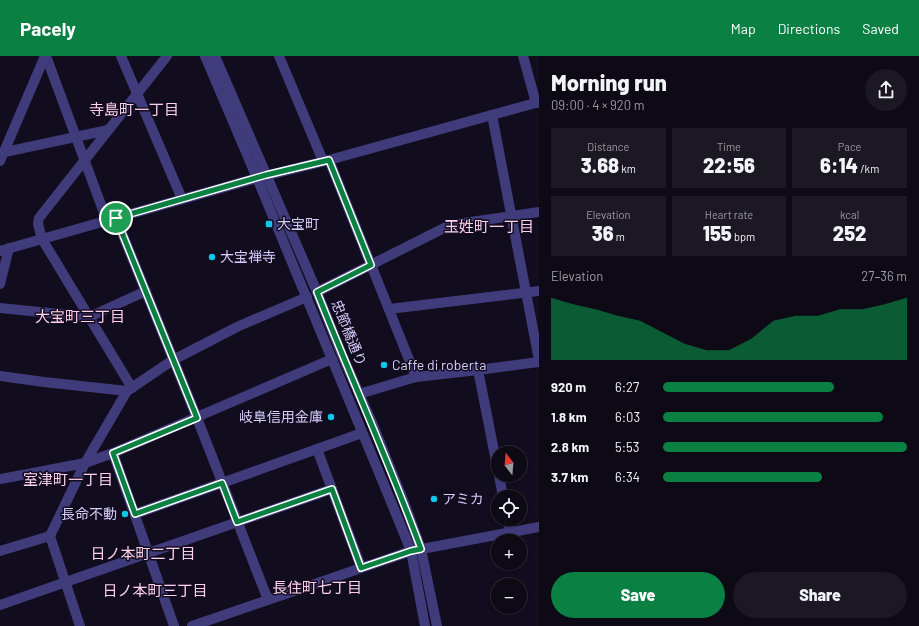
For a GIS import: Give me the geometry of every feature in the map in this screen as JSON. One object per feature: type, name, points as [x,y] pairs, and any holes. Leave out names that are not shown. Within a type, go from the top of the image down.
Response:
[{"type":"street","points":[[45,56],[85,159],[146,291],[268,600]]},
{"type":"street","points":[[1,155],[45,56]]},
{"type":"street","points":[[121,56],[182,199]]},
{"type":"street","points":[[130,390],[89,317],[42,239],[38,224],[39,218],[167,56]]},
{"type":"street","name":"忠節橋通り","points":[[205,56],[317,292],[342,355],[360,394],[405,505],[421,549],[437,626]]},
{"type":"street","name":"忠節橋通り","points":[[215,56],[262,177],[306,297],[411,551],[425,626]]},
{"type":"street","points":[[279,56],[371,265],[416,377]]},
{"type":"street","points":[[0,284],[4,250],[182,199],[537,102],[523,56]]},
{"type":"street","points":[[360,394],[416,377],[539,361],[492,114]]},
{"type":"street","points":[[1,155],[108,130]]},
{"type":"street","points":[[317,292],[450,225],[539,212]]},
{"type":"street","points":[[0,308],[89,317],[146,291]]},
{"type":"street","points":[[389,310],[539,291]]},
{"type":"street","points":[[80,626],[50,536],[85,463],[130,390],[173,360],[239,326],[306,297]]},
{"type":"street","points":[[0,479],[85,463],[113,453],[332,359]]},
{"type":"street","points":[[478,370],[493,446]]},
{"type":"street","points":[[0,376],[44,382],[130,390]]},
{"type":"street","points":[[135,514],[362,433]]},
{"type":"street","points":[[317,449],[361,568]]},
{"type":"street","points":[[113,453],[174,626]]},
{"type":"street","points":[[0,605],[332,489]]},
{"type":"street","points":[[509,526],[510,532]]},
{"type":"street","points":[[194,626],[411,551],[539,527]]},
{"type":"street","points":[[0,551],[50,536]]},
{"type":"place","name":"大宝町","points":[[269,224]]},
{"type":"place","name":"大宝禅寺","points":[[212,257]]},
{"type":"place","name":"Caffe di roberta","points":[[384,365]]},
{"type":"place","name":"岐阜信用金庫","points":[[331,417]]},
{"type":"place","name":"アミカ","points":[[434,499]]},
{"type":"place","name":"長命不動","points":[[125,514]]},
{"type":"district","name":"寺島町一丁目","points":[[134,110]]},
{"type":"district","name":"玉姓町一丁目","points":[[489,227]]},
{"type":"district","name":"大宝町三丁目","points":[[80,317]]},
{"type":"district","name":"室津町一丁目","points":[[68,480]]},
{"type":"district","name":"日ノ本町二丁目","points":[[143,554]]},
{"type":"district","name":"長住町七丁目","points":[[317,588]]},
{"type":"district","name":"日ノ本町三丁目","points":[[155,591]]},
{"type":"route","points":[[329,160],[371,265],[317,292],[405,505],[421,549],[361,568],[332,489],[237,522],[222,483],[135,514],[113,453],[197,418],[116,218],[266,175],[329,160]]}]
